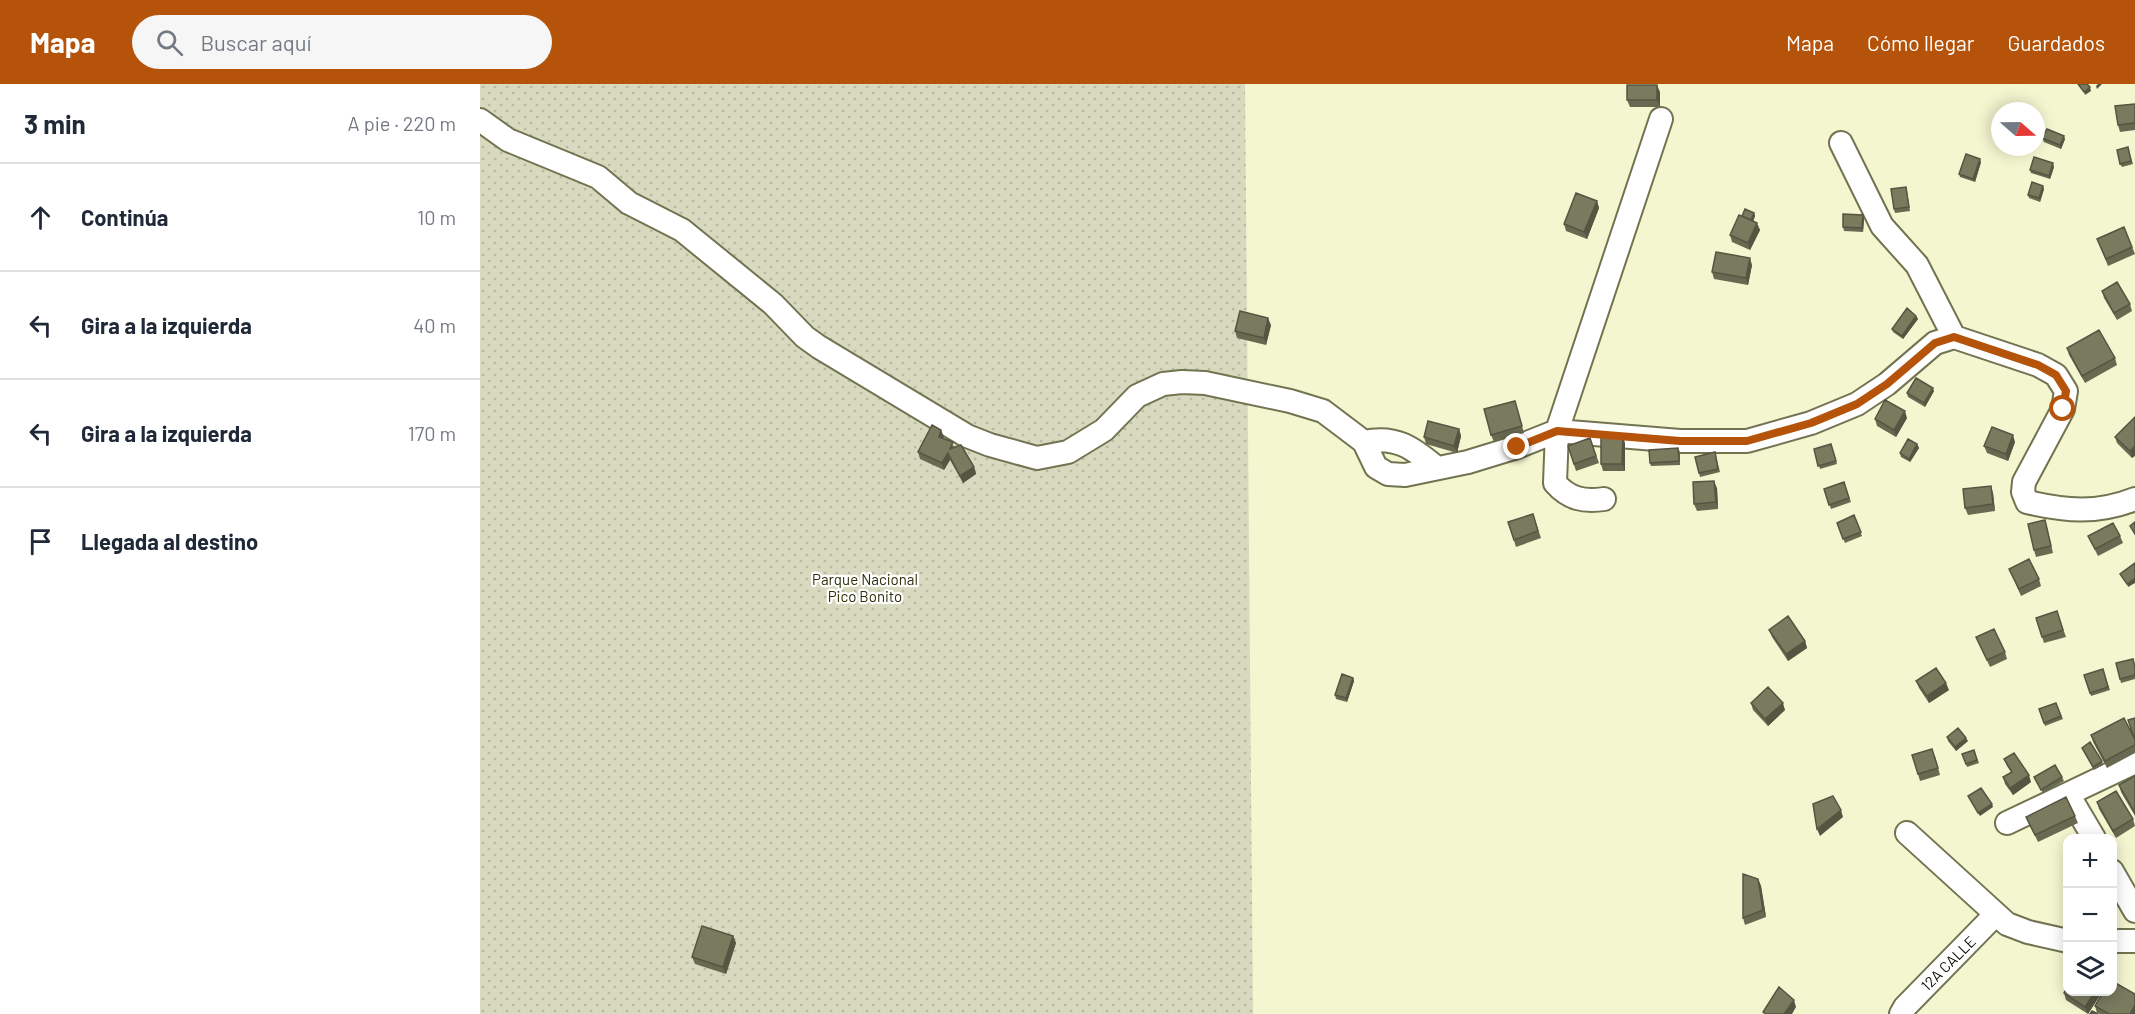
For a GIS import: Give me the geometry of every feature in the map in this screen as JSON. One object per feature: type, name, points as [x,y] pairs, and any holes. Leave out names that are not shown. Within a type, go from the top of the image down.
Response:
[{"type":"street","points":[[1604,499],[1587,501],[1563,492],[1555,483],[1557,431],[1661,118]]},
{"type":"street","points":[[480,120],[508,140],[598,177],[629,203],[682,230],[773,304],[819,347],[967,436],[1037,458],[1068,452],[1104,430],[1137,396],[1163,384],[1182,382],[1205,383],[1290,401],[1323,411],[1364,442],[1376,467],[1388,474],[1405,474],[1468,462],[1517,447],[1557,431],[1680,441],[1747,441],[1811,423],[1857,404],[1887,384],[1935,343],[1954,337],[2038,365],[2056,375],[2066,391],[2063,409],[2024,482],[2023,492],[2027,502],[2050,508],[2089,511],[2118,506],[2135,499]]},
{"type":"street","points":[[1841,143],[1882,226],[1917,266],[1954,337]]},
{"type":"street","points":[[1364,442],[1381,438],[1401,443],[1421,454],[1437,468]]},
{"type":"street","points":[[2007,823],[2135,762]]},
{"type":"street","points":[[2068,794],[2092,834]]},
{"type":"street","points":[[1907,833],[2007,924],[2028,932],[2063,940]]},
{"type":"street","points":[[2117,880],[2135,911]]},
{"type":"street","name":"12A CALLE","points":[[1901,1014],[1905,1007],[1996,914]]},
{"type":"street","points":[[2117,941],[2135,941]]},
{"type":"green space","name":"Parque Nacional Pico Bonito","points":[[480,84],[1245,84],[1253,1014],[480,1014]]},
{"type":"building","points":[[2078,84],[2087,84],[2090,87],[2084,92]]},
{"type":"building","points":[[1627,85],[1657,85],[1657,100],[1627,100]]},
{"type":"building","points":[[2135,104],[2135,123],[2118,125],[2115,106]]},
{"type":"building","points":[[2047,129],[2064,136],[2060,145],[2045,139]]},
{"type":"building","points":[[2128,147],[2131,161],[2120,164],[2117,150]]},
{"type":"building","points":[[1966,154],[1980,159],[1973,179],[1959,174]]},
{"type":"building","points":[[2034,157],[2053,163],[2049,176],[2030,170]]},
{"type":"building","points":[[2032,182],[2043,186],[2039,198],[2028,195]]},
{"type":"building","points":[[1906,187],[1909,207],[1894,209],[1891,189]]},
{"type":"building","points":[[1576,193],[1597,201],[1584,232],[1564,224]]},
{"type":"building","points":[[1745,209],[1754,213],[1751,220],[1742,216]]},
{"type":"building","points":[[1843,214],[1863,215],[1862,228],[1843,227]]},
{"type":"building","points":[[1739,215],[1757,223],[1748,243],[1730,235]]},
{"type":"building","points":[[2124,227],[2132,247],[2106,259],[2097,239]]},
{"type":"building","points":[[1716,252],[1750,258],[1746,278],[1712,272]]},
{"type":"building","points":[[2117,282],[2130,304],[2114,313],[2102,291]]},
{"type":"building","points":[[1907,308],[1916,316],[1902,336],[1892,329]]},
{"type":"building","points":[[1240,311],[1268,318],[1264,338],[1235,331]]},
{"type":"building","points":[[2099,330],[2115,358],[2082,376],[2067,348]]},
{"type":"building","points":[[1916,378],[1933,388],[1924,403],[1907,393]]},
{"type":"building","points":[[1885,400],[1905,411],[1894,430],[1875,419]]},
{"type":"building","points":[[1515,401],[1522,426],[1491,435],[1484,409]]},
{"type":"building","points":[[2135,417],[2135,446],[2130,451],[2115,437]]},
{"type":"building","points":[[1428,421],[1459,429],[1454,446],[1424,437]]},
{"type":"building","points":[[932,425],[941,430],[939,437],[953,442],[950,449],[961,445],[974,467],[960,476],[948,453],[942,463],[918,452]]},
{"type":"building","points":[[1992,427],[2013,435],[2006,454],[1984,446]]},
{"type":"building","points":[[1601,436],[1623,436],[1622,464],[1601,464]]},
{"type":"building","points":[[1590,438],[1596,456],[1574,464],[1568,446]]},
{"type":"building","points":[[1908,439],[1917,444],[1909,459],[1900,453]]},
{"type":"building","points":[[1831,444],[1836,461],[1818,466],[1814,449]]},
{"type":"building","points":[[1678,448],[1679,461],[1650,463],[1649,450]]},
{"type":"building","points":[[1715,452],[1718,469],[1699,473],[1695,457]]},
{"type":"building","points":[[1714,481],[1716,502],[1694,504],[1693,482]]},
{"type":"building","points":[[1844,482],[1849,498],[1829,505],[1824,489]]},
{"type":"building","points":[[1991,486],[1993,504],[1965,508],[1963,489]]},
{"type":"building","points":[[1533,514],[1538,531],[1514,540],[1508,522]]},
{"type":"building","points":[[1854,515],[1861,532],[1843,539],[1837,523]]},
{"type":"building","points":[[2045,520],[2051,546],[2034,550],[2028,524]]},
{"type":"building","points":[[2135,522],[2135,534],[2130,526]]},
{"type":"building","points":[[2113,523],[2120,536],[2095,549],[2088,536]]},
{"type":"building","points":[[2029,559],[2039,579],[2019,589],[2009,569]]},
{"type":"building","points":[[2135,563],[2135,578],[2127,584],[2120,574]]},
{"type":"building","points":[[2057,611],[2063,630],[2042,637],[2036,618]]},
{"type":"building","points":[[1788,616],[1805,641],[1786,654],[1769,630]]},
{"type":"building","points":[[1994,629],[2005,652],[1987,660],[1976,637]]},
{"type":"building","points":[[2133,659],[2135,675],[2120,679],[2116,663]]},
{"type":"building","points":[[1936,668],[1946,683],[1927,696],[1916,681]]},
{"type":"building","points":[[2103,669],[2108,687],[2090,693],[2084,675]]},
{"type":"building","points":[[1342,674],[1353,678],[1346,698],[1335,695]]},
{"type":"building","points":[[1768,687],[1783,703],[1765,719],[1751,703]]},
{"type":"building","points":[[2056,703],[2061,716],[2044,723],[2039,709]]},
{"type":"building","points":[[2124,718],[2135,740],[2135,745],[2105,761],[2091,735]]},
{"type":"building","points":[[2135,718],[2135,740],[2128,720]]},
{"type":"building","points":[[1958,728],[1966,738],[1955,747],[1947,737]]},
{"type":"building","points":[[2090,742],[2102,761],[2093,767],[2082,748]]},
{"type":"building","points":[[1932,749],[1938,768],[1918,774],[1912,755]]},
{"type":"building","points":[[1974,750],[1977,760],[1966,764],[1962,754]]},
{"type":"building","points":[[2014,753],[2029,775],[2010,788],[2003,777],[2012,772],[2004,759]]},
{"type":"building","points":[[2055,765],[2062,777],[2041,790],[2034,777]]},
{"type":"building","points":[[2135,776],[2135,813],[2119,785]]},
{"type":"building","points":[[1981,788],[1992,804],[1978,813],[1968,796]]},
{"type":"building","points":[[2116,791],[2133,819],[2113,831],[2097,802]]},
{"type":"building","points":[[1833,796],[1841,810],[1817,829],[1813,804]]},
{"type":"building","points":[[2066,797],[2075,816],[2035,835],[2026,817]]},
{"type":"building","points":[[1743,874],[1758,879],[1763,910],[1743,918]]},
{"type":"building","points":[[702,926],[733,936],[723,967],[692,957]]},
{"type":"building","points":[[2117,984],[2135,994],[2135,1005],[2130,1014],[2109,1014],[2095,1006],[2101,996],[2117,996]]},
{"type":"building","points":[[1779,987],[1794,1000],[1784,1014],[1766,1014],[1763,1012]]},
{"type":"building","points":[[2068,996],[2092,996],[2085,1007]]},
{"type":"route","points":[[1517,447],[1557,431],[1680,441],[1747,441],[1811,423],[1857,404],[1887,384],[1935,343],[1954,337],[2038,365],[2056,375],[2066,391],[2063,409]]}]
